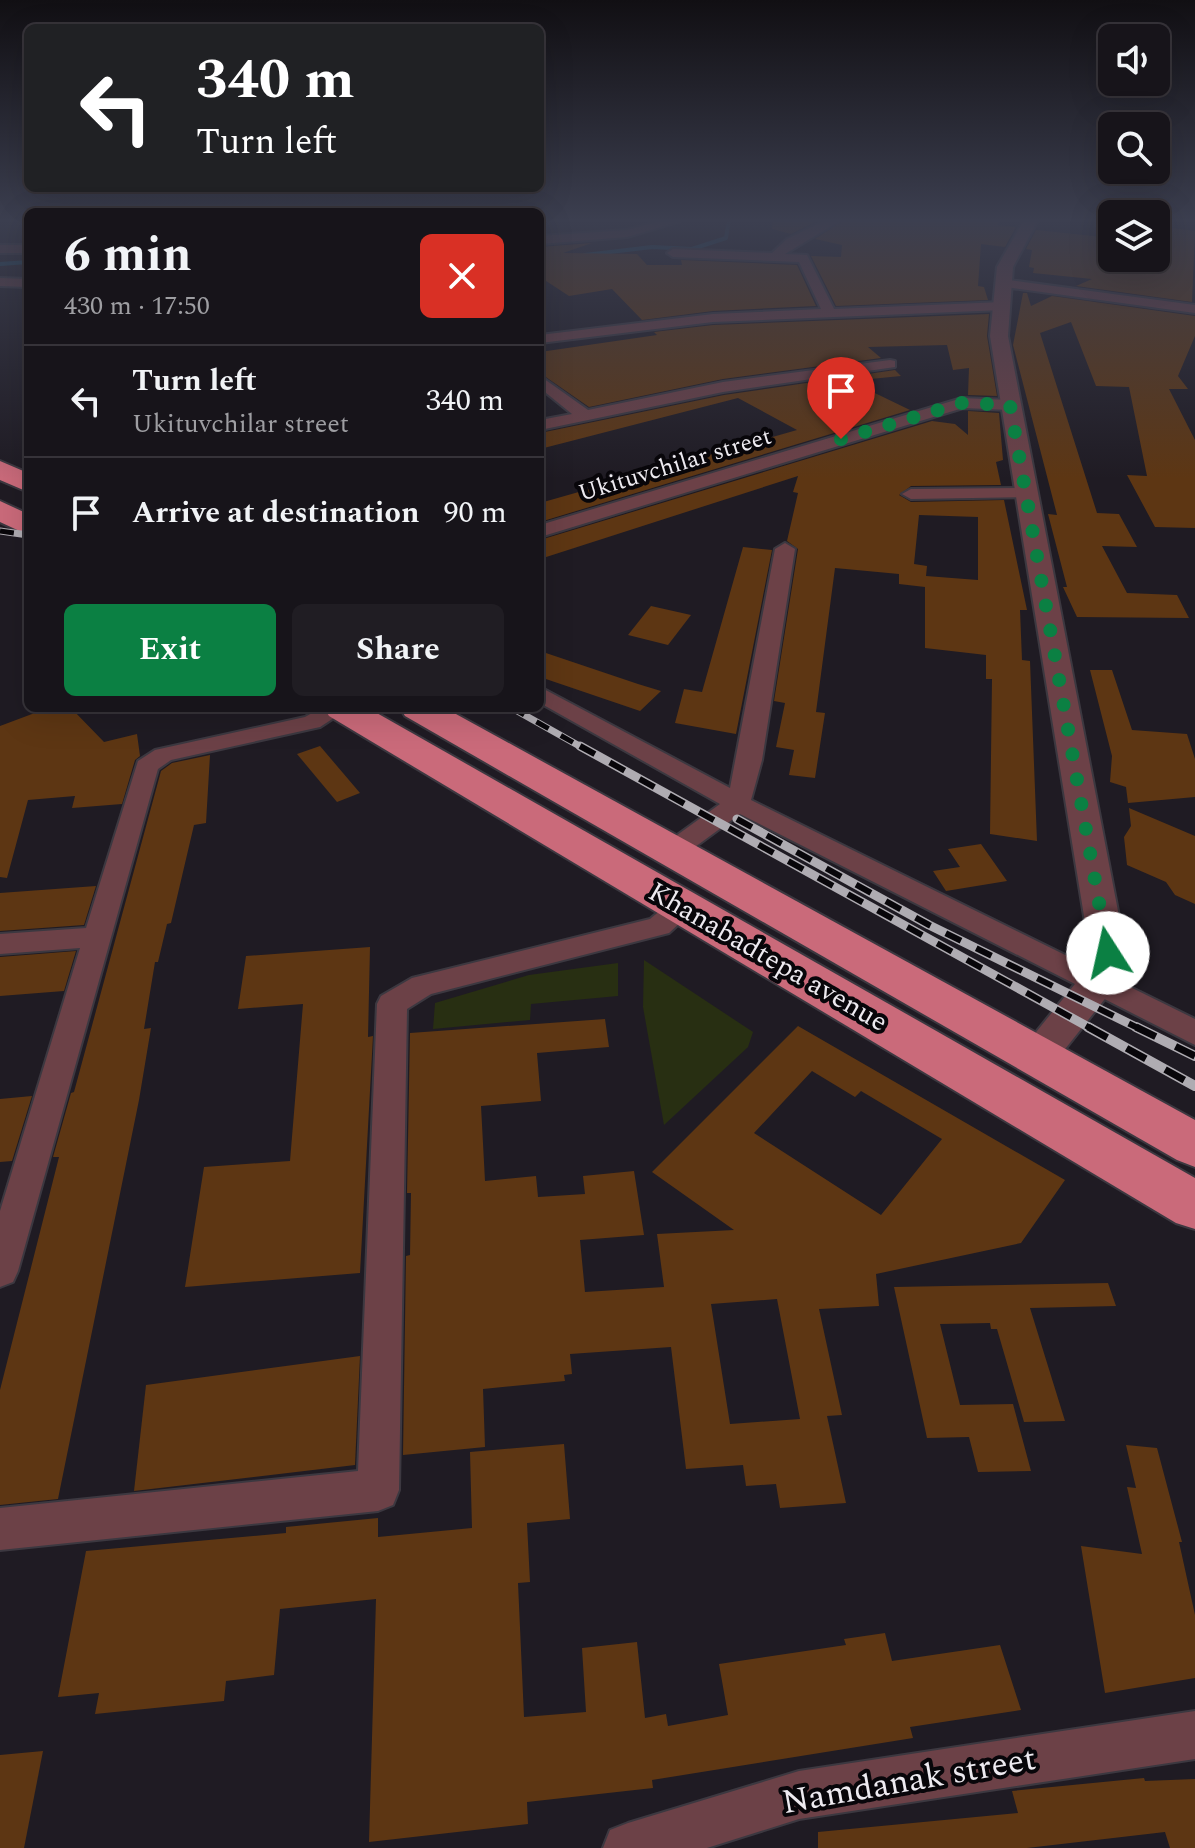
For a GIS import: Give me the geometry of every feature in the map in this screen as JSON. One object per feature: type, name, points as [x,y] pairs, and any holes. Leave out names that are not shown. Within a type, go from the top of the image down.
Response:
[{"type":"highway","points":[[0,469],[24,482]]},
{"type":"highway","points":[[0,510],[24,524]]},
{"type":"highway","name":"Khanabadtepa avenue","points":[[347,712],[1195,1206]]},
{"type":"highway","name":"Khanabadtepa avenue","points":[[425,712],[1195,1145]]},
{"type":"street","points":[[826,306],[829,312]]},
{"type":"street","points":[[544,338],[668,322],[885,306]]},
{"type":"street","points":[[1002,306],[999,336],[1010,405],[1108,953],[1095,985],[1036,1057]]},
{"type":"street","points":[[1160,306],[1195,309]]},
{"type":"street","points":[[544,424],[723,387],[890,364]]},
{"type":"street","points":[[544,384],[584,415]]},
{"type":"street","name":"Ukituvchilar street","points":[[544,530],[962,403],[1010,405]]},
{"type":"street","points":[[911,494],[1025,493]]},
{"type":"street","points":[[671,852],[738,803],[750,760],[785,549]]},
{"type":"street","points":[[544,696],[738,803],[1195,1033]]},
{"type":"street","points":[[0,1271],[13,1185],[97,937],[147,766],[163,755],[312,722],[332,712]]},
{"type":"street","points":[[0,1529],[378,1490],[392,1004],[422,986],[659,926],[683,907]]},
{"type":"street","points":[[0,944],[97,937]]},
{"type":"street","name":"Namdanak street","points":[[628,1848],[799,1795],[1195,1735]]},
{"type":"green space","points":[[644,960],[753,1032],[748,1047],[664,1125],[643,1007]]},
{"type":"green space","points":[[618,963],[618,996],[531,1004],[530,1020],[433,1029],[435,1003],[529,975]]},
{"type":"building","points":[[629,306],[811,306],[713,311],[642,320]]},
{"type":"building","points":[[1020,306],[1125,306],[1195,316],[1195,336],[1178,376],[1188,389],[1169,389],[1195,440],[1195,528],[1155,527],[1127,475],[1147,476],[1129,387],[1096,386],[1071,322],[1040,333],[1097,513],[1119,514],[1137,547],[1102,546],[1127,593],[1177,595],[1189,618],[1077,617],[1063,587],[1067,587],[1048,514],[1057,515],[1013,345]]},
{"type":"building","points":[[989,314],[987,336],[997,396],[968,395],[969,368],[953,370],[947,345],[868,347],[881,358],[723,379],[589,407],[544,376],[544,351],[713,325]]},
{"type":"building","points":[[895,370],[901,376],[850,381],[910,410],[544,521],[544,502],[797,430],[738,398],[544,448],[544,432],[724,395]]},
{"type":"building","points":[[968,411],[999,413],[1003,460],[996,462],[1001,485],[911,486],[899,495],[911,502],[1004,500],[1027,610],[1020,610],[1022,660],[1030,661],[1037,841],[990,834],[992,679],[986,679],[986,655],[925,648],[925,587],[899,584],[899,574],[835,568],[816,712],[825,713],[815,778],[789,775],[794,750],[776,747],[785,703],[774,701],[798,549],[787,541],[798,493],[793,492],[798,476],[544,558],[544,539],[932,421],[955,424],[968,435]],"holes":[[[919,515],[978,517],[978,580],[926,576],[927,566],[914,564]]]},
{"type":"building","points":[[743,547],[772,550],[736,734],[675,723],[684,689],[702,692]]},
{"type":"building","points":[[651,606],[691,615],[668,645],[628,635]]},
{"type":"building","points":[[544,652],[661,691],[640,711],[544,678]]},
{"type":"building","points":[[1090,670],[1112,670],[1132,730],[1187,734],[1195,759],[1195,797],[1128,803],[1126,787],[1110,782],[1112,756]]},
{"type":"building","points":[[37,712],[75,712],[104,742],[137,734],[140,756],[135,760],[122,804],[72,808],[75,796],[28,800],[7,878],[0,877],[0,726]]},
{"type":"building","points":[[320,746],[360,793],[337,802],[297,754]]},
{"type":"building","points":[[210,755],[206,823],[194,825],[171,923],[167,924],[158,962],[155,962],[144,1029],[151,1028],[139,1100],[58,1499],[0,1505],[0,1390],[59,1157],[53,1157],[71,1093],[74,1092],[161,771],[172,763]]},
{"type":"building","points":[[1129,808],[1195,836],[1195,904],[1175,895],[1166,882],[1127,865],[1124,837],[1131,826]]},
{"type":"building","points":[[981,844],[1007,881],[946,891],[933,871],[960,867],[948,849]]},
{"type":"building","points":[[96,886],[84,925],[0,931],[0,893]]},
{"type":"building","points":[[370,947],[368,1037],[373,1036],[360,1273],[185,1287],[204,1167],[290,1161],[303,1004],[238,1009],[246,956]]},
{"type":"building","points":[[76,951],[64,991],[0,996],[0,957]]},
{"type":"building","points":[[605,1019],[609,1047],[537,1053],[541,1101],[481,1106],[485,1181],[536,1176],[538,1197],[585,1194],[583,1176],[634,1171],[644,1235],[580,1240],[585,1292],[664,1287],[657,1234],[734,1230],[652,1172],[798,1026],[1065,1180],[1021,1243],[876,1274],[879,1306],[819,1309],[842,1415],[827,1416],[846,1503],[780,1508],[776,1484],[746,1486],[743,1465],[686,1469],[671,1347],[570,1354],[572,1374],[564,1375],[565,1381],[483,1389],[485,1447],[403,1455],[406,1256],[410,1255],[411,1193],[407,1193],[410,1033]],"holes":[[[812,1071],[855,1097],[861,1091],[942,1139],[881,1215],[754,1133]],[[777,1299],[800,1419],[730,1424],[711,1304]]]},
{"type":"building","points":[[32,1096],[12,1161],[0,1162],[0,1099]]},
{"type":"building","points":[[1108,1283],[1116,1306],[1030,1308],[1065,1421],[1024,1422],[997,1329],[991,1329],[990,1323],[940,1324],[960,1405],[1013,1404],[1031,1471],[978,1472],[969,1437],[927,1438],[894,1287]]},
{"type":"building","points":[[360,1356],[355,1465],[134,1491],[146,1385]]},
{"type":"building","points":[[564,1444],[570,1519],[527,1523],[530,1582],[518,1583],[524,1717],[586,1712],[582,1648],[637,1642],[645,1718],[666,1714],[668,1726],[728,1715],[719,1664],[846,1645],[844,1639],[885,1633],[892,1661],[1000,1645],[1021,1710],[910,1727],[913,1738],[652,1780],[653,1788],[527,1802],[528,1824],[369,1842],[376,1599],[280,1609],[274,1675],[226,1681],[224,1701],[95,1714],[99,1693],[58,1697],[86,1551],[286,1533],[286,1527],[378,1518],[378,1537],[472,1528],[470,1452]]},
{"type":"building","points":[[1126,1445],[1157,1448],[1182,1542],[1179,1542],[1195,1615],[1195,1678],[1105,1693],[1081,1546],[1142,1554],[1127,1487],[1136,1488]]},
{"type":"building","points":[[43,1751],[24,1848],[0,1848],[0,1755]]},
{"type":"building","points":[[1144,1778],[1145,1781],[1195,1779],[1195,1848],[1170,1848],[1165,1832],[1027,1848],[818,1848],[818,1832],[1018,1813],[1012,1791]]},
{"type":"railway","points":[[0,531],[24,534]]},
{"type":"railway","points":[[519,712],[583,748]]},
{"type":"railway","points":[[580,746],[1092,1029]]},
{"type":"railway","points":[[737,819],[929,925],[1140,1029]]},
{"type":"railway","points":[[1088,1027],[1195,1086]]},
{"type":"railway","points":[[1136,1027],[1195,1056]]},
{"type":"route","points":[[841,439],[962,403],[1010,405],[1108,953]]}]
